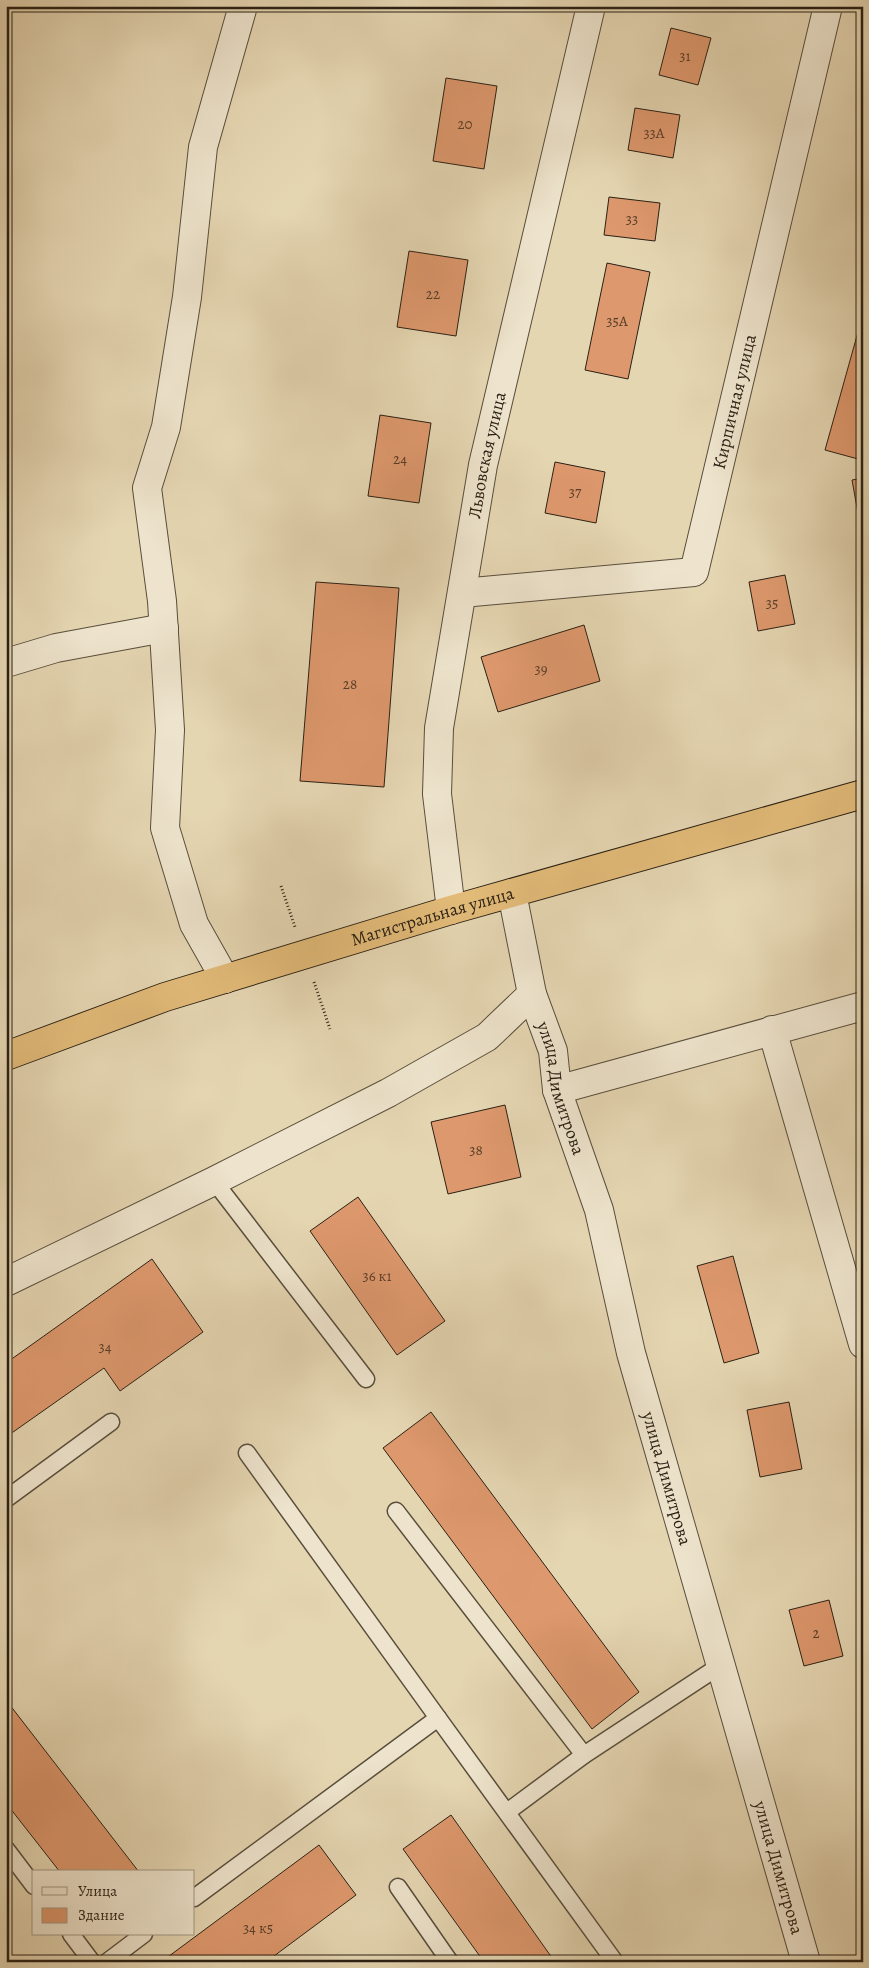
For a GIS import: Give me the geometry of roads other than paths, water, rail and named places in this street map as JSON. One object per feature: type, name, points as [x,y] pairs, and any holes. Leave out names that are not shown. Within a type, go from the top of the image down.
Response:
[{"type":"highway","name":"Магистральная улица","points":[[6,1056],[165,997],[450,910],[863,794]]},
{"type":"street","points":[[225,979],[194,924],[165,828],[170,730],[162,602],[147,488],[166,427],[187,297],[203,147],[243,6]]},
{"type":"street","name":"Львовская улица","points":[[450,910],[437,794],[439,728],[482,465],[591,6]]},
{"type":"street","name":"Кирпичная улица","points":[[462,593],[694,572],[828,6]]},
{"type":"street","points":[[6,663],[56,648],[164,628]]},
{"type":"street","name":"улица Димитрова","points":[[512,893],[532,994],[553,1051],[557,1090],[599,1210],[631,1353],[806,1962]]},
{"type":"street","points":[[6,1282],[214,1181],[388,1093],[487,1037],[532,994]]},
{"type":"street","points":[[557,1090],[863,1006]]},
{"type":"street","points":[[772,1030],[863,1344]]},
{"type":"lane","points":[[214,1181],[366,1379]]},
{"type":"lane","points":[[6,1499],[111,1422]]},
{"type":"lane","points":[[247,1453],[615,1962]]},
{"type":"lane","points":[[396,1511],[584,1756]]},
{"type":"lane","points":[[507,1812],[584,1756],[721,1665]]},
{"type":"lane","points":[[195,1897],[438,1718]]},
{"type":"lane","points":[[6,1849],[32,1883]]},
{"type":"lane","points":[[398,1887],[450,1962]]},
{"type":"lane","points":[[72,1936],[92,1962]]},
{"type":"lane","points":[[107,1962],[141,1936]]}]
